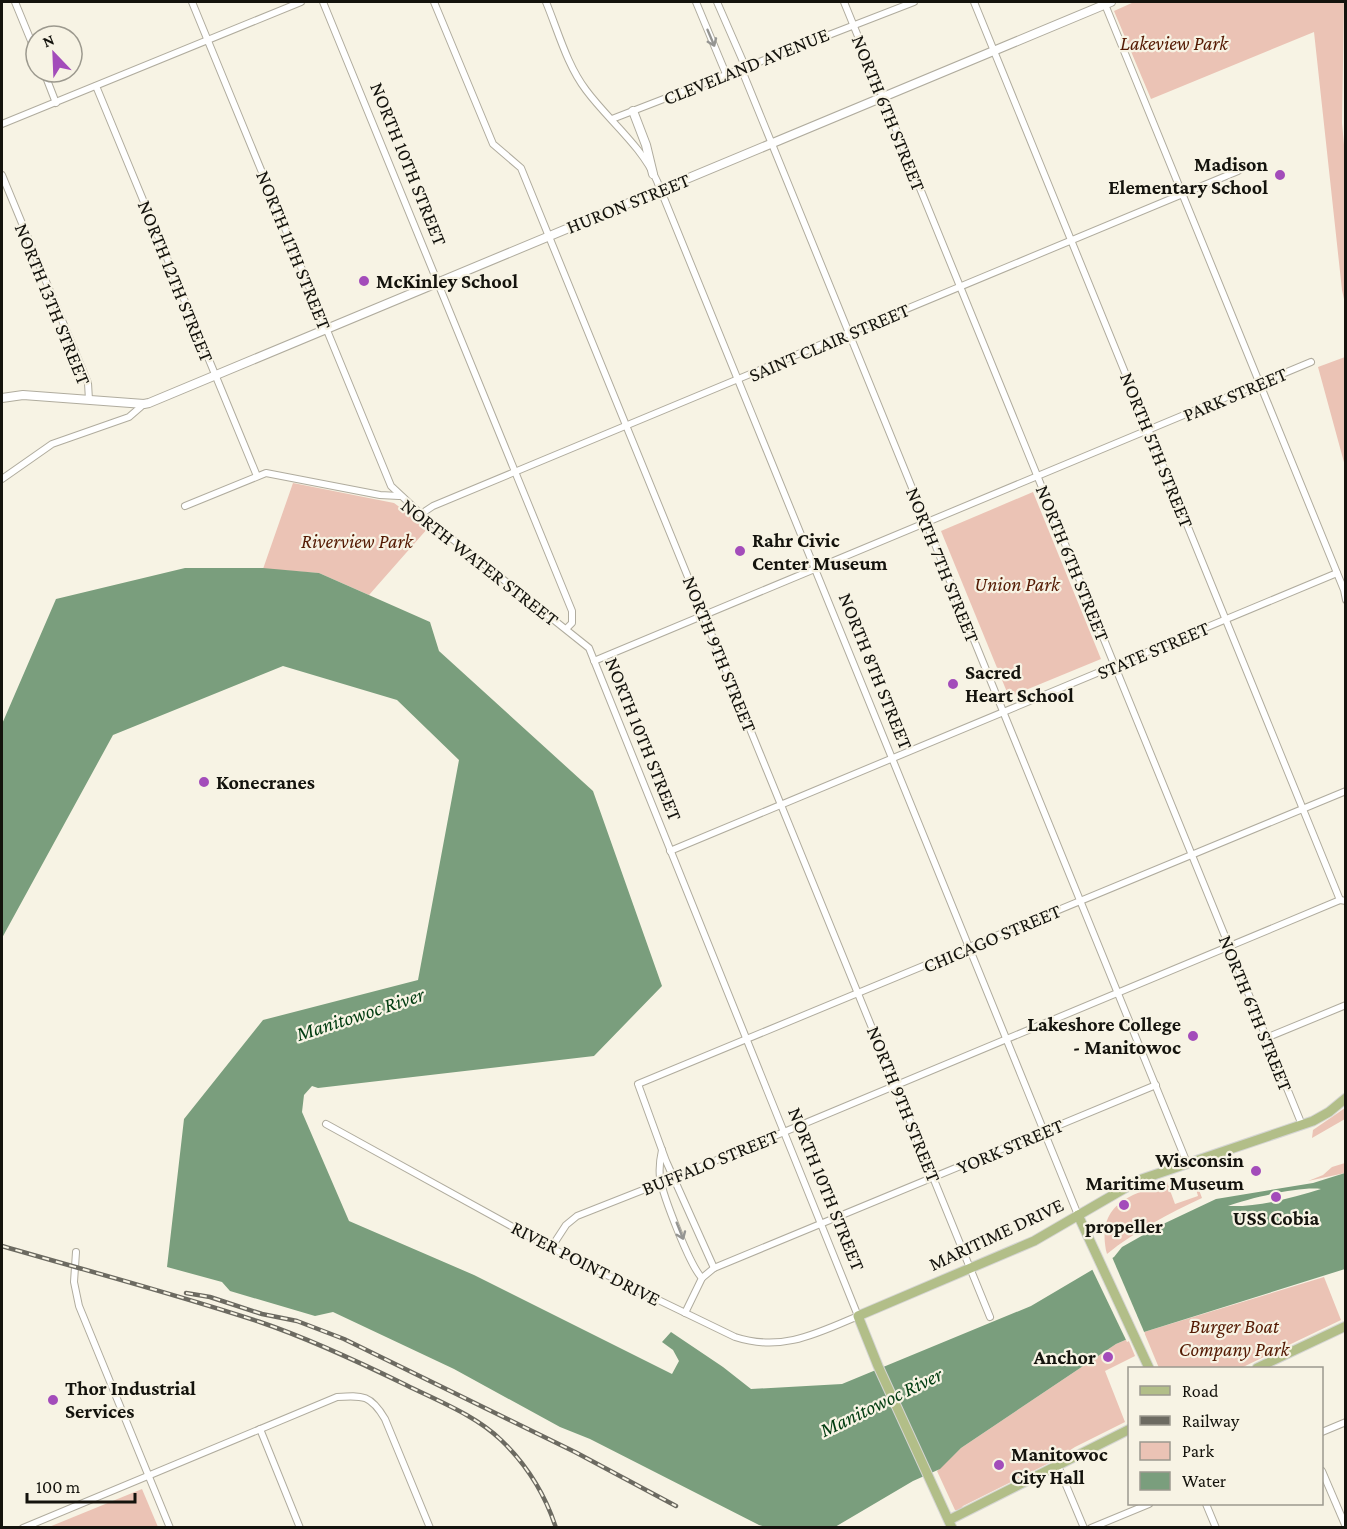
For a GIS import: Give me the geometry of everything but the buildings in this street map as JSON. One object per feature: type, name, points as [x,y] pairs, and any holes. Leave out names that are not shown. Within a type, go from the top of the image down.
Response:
[{"type":"main road","name":"MARITIME DRIVE","points":[[858,1316],[1034,1241],[1130,1184],[1302,1125],[1325,1114],[1346,1098]]},
{"type":"main road","name":"NORTH 8TH STREET","points":[[1078,1215],[1149,1367]]},
{"type":"main road","name":"NORTH 10TH STREET","points":[[858,1316],[878,1366],[950,1524]]},
{"type":"main road","points":[[1259,1367],[1346,1326]]},
{"type":"main road","points":[[950,1524],[1059,1466],[1075,1455],[1128,1430]]},
{"type":"street","points":[[15,2],[24,24]]},
{"type":"street","name":"NORTH 11TH STREET","points":[[192,2],[391,486],[399,496]]},
{"type":"street","points":[[2,124],[301,2]]},
{"type":"street","name":"NORTH 10TH STREET","points":[[323,2],[572,611],[572,623],[566,629],[589,648],[858,1316]]},
{"type":"street","name":"NORTH 9TH STREET","points":[[434,2],[492,144],[521,168],[990,1317]]},
{"type":"street","name":"NORTH 8TH STREET","points":[[546,2],[576,75],[586,91],[633,143],[661,190],[1078,1215]]},
{"type":"street","points":[[696,2],[726,74]]},
{"type":"street","name":"NORTH 7TH STREET","points":[[717,2],[772,144],[1187,1163]]},
{"type":"street","name":"NORTH 6TH STREET","points":[[844,2],[1302,1125]]},
{"type":"street","name":"CLEVELAND AVENUE","points":[[612,119],[914,2]]},
{"type":"street","name":"NORTH 5TH STREET","points":[[974,2],[1343,901]]},
{"type":"street","points":[[1107,2],[1182,194],[1344,590],[1346,600]]},
{"type":"street","name":"HURON STREET","points":[[144,404],[772,144],[1107,2]]},
{"type":"street","points":[[49,84],[56,102]]},
{"type":"street","name":"NORTH 12TH STREET","points":[[96,86],[257,476]]},
{"type":"street","points":[[633,111],[646,145],[653,174]]},
{"type":"street","name":"SAINT CLAIR STREET","points":[[421,514],[433,506],[1238,171]]},
{"type":"street","name":"NORTH 13TH STREET","points":[[2,175],[88,383],[89,400]]},
{"type":"street","name":"PARK STREET","points":[[594,661],[1311,362]]},
{"type":"street","points":[[2,398],[23,395],[144,404]]},
{"type":"street","points":[[2,479],[52,444],[129,417],[144,404]]},
{"type":"street","name":"NORTH WATER STREET","points":[[185,506],[266,473],[380,495],[399,496],[566,629]]},
{"type":"street","name":"STATE STREET","points":[[670,851],[1337,573]]},
{"type":"street","name":"CHICAGO STREET","points":[[662,1149],[638,1084],[1346,791]]},
{"type":"street","name":"BUFFALO STREET","points":[[551,1248],[566,1225],[577,1216],[675,1178],[1229,946],[1343,901]]},
{"type":"street","points":[[1266,1038],[1346,1005]]},
{"type":"street","name":"YORK STREET","points":[[684,1312],[702,1278],[714,1268],[1156,1084]]},
{"type":"street","name":"RIVER POINT DRIVE","points":[[326,1124],[551,1248],[735,1337],[748,1341],[790,1342],[858,1316]]},
{"type":"street","points":[[662,1149],[714,1268]]},
{"type":"street","points":[[662,1149],[661,1183],[696,1270],[702,1278]]},
{"type":"street","points":[[76,1252],[74,1282],[79,1306],[170,1527]]},
{"type":"street","points":[[23,1527],[337,1397],[360,1395],[376,1403],[386,1419],[430,1527]]},
{"type":"street","points":[[1323,1432],[1346,1422]]},
{"type":"street","points":[[260,1428],[300,1527]]},
{"type":"street","points":[[1059,1466],[1084,1527]]},
{"type":"street","points":[[1323,1473],[1346,1527]]},
{"type":"street","points":[[1091,1527],[1144,1505]]},
{"type":"street","points":[[1207,1505],[1216,1527]]},
{"type":"green space","name":"Lakeview Park","points":[[1134,2],[1344,2],[1342,123],[1346,167],[1345,304],[1314,32],[1151,99],[1114,11]]},
{"type":"green space","points":[[1346,357],[1345,466],[1318,367]]},
{"type":"green space","name":"Riverview Park","points":[[293,483],[394,503],[428,528],[369,595],[319,573],[263,569]]},
{"type":"green space","name":"Union Park","points":[[1033,492],[1101,659],[1009,697],[941,531]]},
{"type":"green space","points":[[1345,1108],[1345,1119],[1312,1138],[1313,1130]]},
{"type":"green space","points":[[1345,1163],[1345,1173],[1308,1181],[1323,1175],[1332,1167]]},
{"type":"green space","points":[[1167,1182],[1175,1204],[1198,1196],[1196,1189],[1199,1190],[1202,1198],[1153,1223],[1107,1254],[1106,1224],[1118,1204],[1140,1192]]},
{"type":"green space","name":"Burger Boat Company Park","points":[[1324,1277],[1341,1320],[1243,1367],[1159,1367],[1144,1332]]},
{"type":"green space","points":[[1128,1339],[1135,1356],[1105,1371],[1125,1422],[963,1506],[960,1510],[955,1510],[937,1471],[961,1448],[1116,1344]]},
{"type":"green space","points":[[142,1489],[158,1527],[49,1527]]},
{"type":"water","name":"Manitowoc River","points":[[185,568],[263,568],[319,573],[430,622],[439,651],[593,791],[662,986],[594,1056],[318,1088],[312,1086],[304,1095],[302,1112],[349,1221],[474,1275],[672,1374],[679,1361],[673,1350],[662,1342],[671,1332],[751,1389],[842,1384],[1031,1306],[1114,1257],[1122,1247],[1161,1225],[1216,1199],[1313,1183],[1345,1173],[1345,1269],[1144,1332],[1116,1344],[961,1448],[940,1469],[913,1481],[835,1527],[769,1528],[590,1439],[560,1427],[454,1369],[333,1312],[315,1316],[230,1291],[222,1282],[167,1267],[184,1119],[263,1020],[418,980],[459,760],[397,700],[283,666],[113,735],[2,938],[2,724],[56,599]],"holes":[[[1321,1189],[1287,1199],[1228,1206],[1275,1193]]]},
{"type":"pier","points":[[1112,1257],[1145,1334],[1127,1342],[1092,1269]]},
{"type":"railway","points":[[2,1246],[260,1322],[316,1343],[456,1409],[491,1431],[519,1459],[534,1480],[556,1528]]},
{"type":"railway","points":[[186,1293],[210,1297],[262,1314],[297,1321],[344,1339],[575,1452],[676,1506]]},
{"type":"place","name":"Madison Elementary School","points":[[1280,175]]},
{"type":"place","name":"McKinley School","points":[[364,281]]},
{"type":"place","name":"Rahr Civic Center Museum","points":[[740,551]]},
{"type":"place","name":"Sacred Heart School","points":[[953,684]]},
{"type":"place","name":"Konecranes","points":[[204,782]]},
{"type":"place","name":"Lakeshore College - Manitowoc","points":[[1193,1036]]},
{"type":"place","name":"Wisconsin Maritime Museum","points":[[1256,1171]]},
{"type":"place","name":"USS Cobia","points":[[1276,1197]]},
{"type":"place","name":"propeller","points":[[1124,1205]]},
{"type":"place","name":"Anchor","points":[[1108,1357]]},
{"type":"place","name":"Thor Industrial Services","points":[[53,1400]]},
{"type":"place","name":"Manitowoc City Hall","points":[[999,1465]]}]
